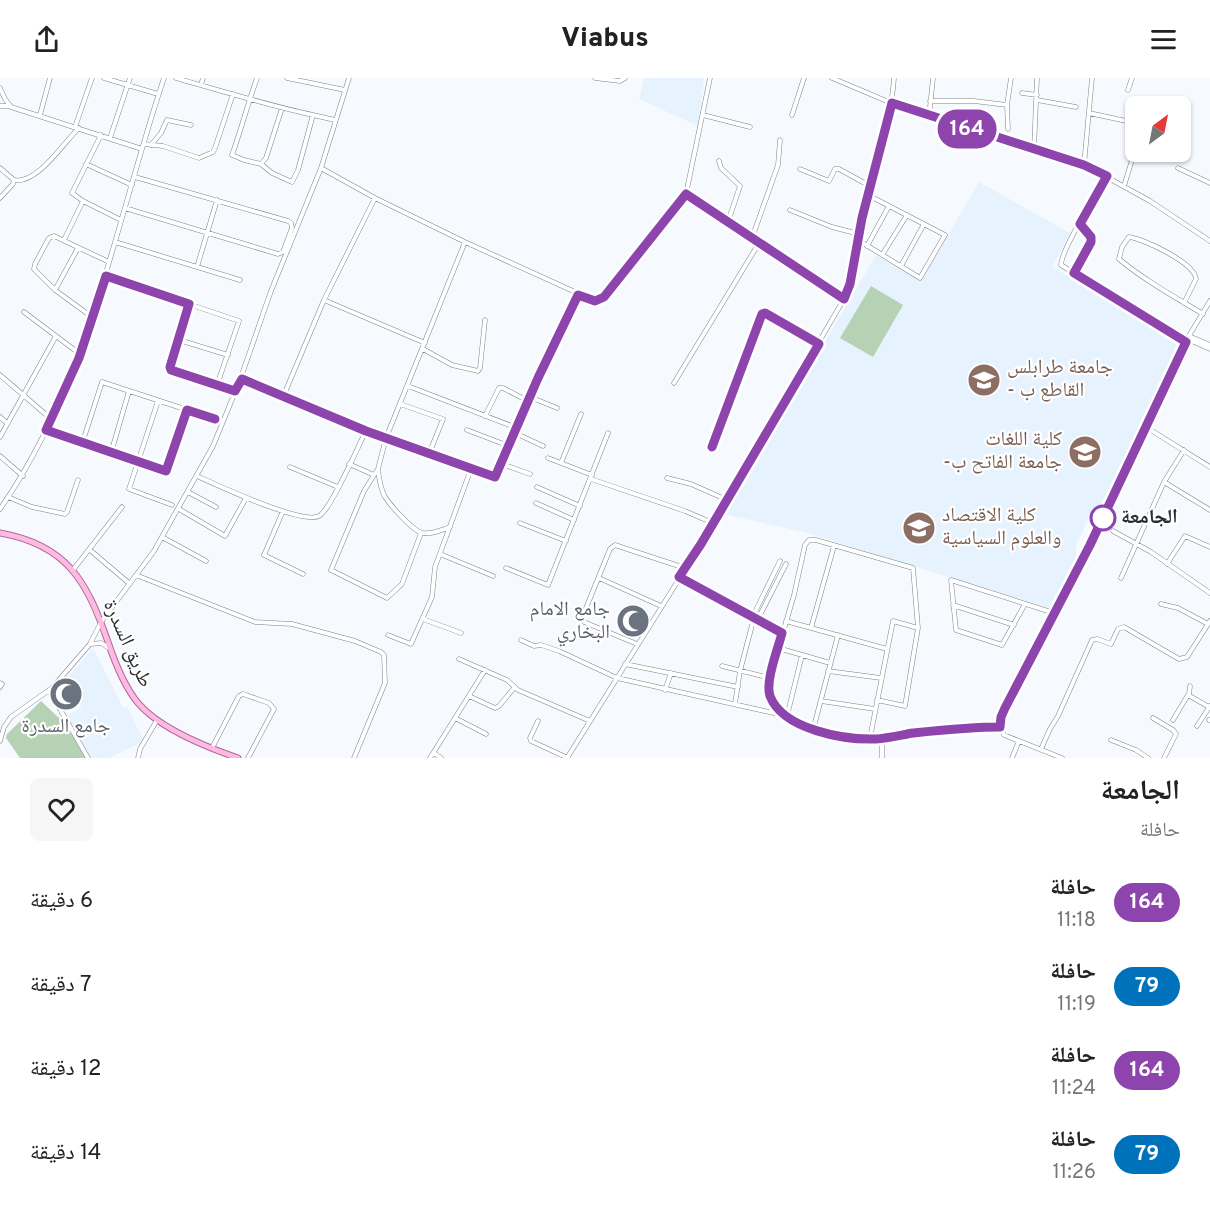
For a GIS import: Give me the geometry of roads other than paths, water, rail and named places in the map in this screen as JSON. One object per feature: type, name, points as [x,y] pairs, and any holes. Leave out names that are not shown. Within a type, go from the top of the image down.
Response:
[{"type":"main road","name":"طريق السدرة","points":[[0,533],[44,546],[73,570],[96,607],[115,663],[137,702],[157,719],[212,748],[238,758]]},
{"type":"street","points":[[40,115],[50,78]]},
{"type":"street","points":[[0,168],[14,180],[23,181],[35,175],[77,127],[92,78]]},
{"type":"street","points":[[104,78],[158,94]]},
{"type":"street","points":[[110,138],[130,78]]},
{"type":"street","points":[[0,509],[23,476],[80,354],[106,276],[164,78]]},
{"type":"street","points":[[176,78],[282,108],[335,120]]},
{"type":"street","points":[[201,85],[203,78]]},
{"type":"street","points":[[256,78],[232,155],[261,164],[272,173],[292,183],[298,170],[313,115]]},
{"type":"street","points":[[287,78],[345,90]]},
{"type":"street","points":[[0,741],[4,727],[11,717],[49,690],[90,644],[101,622],[162,537],[197,476],[216,439],[240,380],[271,291],[321,168],[349,78]]},
{"type":"street","points":[[595,78],[620,81],[625,78]]},
{"type":"street","points":[[321,168],[375,198],[465,242],[595,301],[604,297],[686,194],[710,78]]},
{"type":"street","points":[[792,115],[804,78]]},
{"type":"street","points":[[832,78],[929,117],[1084,165],[1124,186],[1210,241]]},
{"type":"street","points":[[538,722],[530,738],[531,741],[568,758],[727,500],[844,299],[850,284],[870,186],[892,103],[894,78]]},
{"type":"street","points":[[929,117],[933,78]]},
{"type":"street","points":[[1008,129],[1007,105],[1011,78]]},
{"type":"street","points":[[1034,150],[1036,78]]},
{"type":"street","points":[[1084,165],[1092,78]]},
{"type":"street","points":[[1128,90],[1132,78]]},
{"type":"street","points":[[0,88],[4,99],[11,106]]},
{"type":"street","points":[[1022,93],[1076,107]]},
{"type":"street","points":[[0,106],[11,106],[110,138],[143,146],[151,145],[199,158],[213,152],[233,94]]},
{"type":"street","points":[[930,101],[974,101],[1007,105]]},
{"type":"street","points":[[261,164],[266,158],[282,108]]},
{"type":"street","points":[[1089,113],[1125,121]]},
{"type":"street","points":[[703,115],[750,127]]},
{"type":"street","points":[[151,145],[161,133],[167,120],[191,125]]},
{"type":"street","points":[[101,135],[72,193],[121,220]]},
{"type":"street","points":[[752,238],[778,165],[780,140]]},
{"type":"street","points":[[719,161],[721,168],[740,186],[728,222]]},
{"type":"street","points":[[1124,186],[1131,162]]},
{"type":"street","points":[[86,164],[132,186]]},
{"type":"street","points":[[1178,168],[1210,183]]},
{"type":"street","points":[[800,170],[829,181],[839,169],[870,186]]},
{"type":"street","points":[[1107,176],[1060,262],[1062,266],[1188,339],[1210,347]]},
{"type":"street","points":[[125,208],[280,254],[292,228],[288,221],[135,177]]},
{"type":"street","points":[[0,198],[14,180]]},
{"type":"street","points":[[686,194],[844,299]]},
{"type":"street","points":[[858,240],[920,278],[945,235],[868,195]]},
{"type":"street","points":[[284,397],[324,300],[375,198]]},
{"type":"street","points":[[197,267],[217,200]]},
{"type":"street","points":[[64,240],[83,201]]},
{"type":"street","points":[[867,246],[889,206]]},
{"type":"street","points":[[790,210],[832,227],[859,234]]},
{"type":"street","points":[[882,255],[907,215]]},
{"type":"street","points":[[901,266],[924,224]]},
{"type":"street","points":[[1074,273],[1091,242],[1091,237],[1080,224]]},
{"type":"street","points":[[92,317],[55,290],[34,267],[50,237],[54,236],[109,262]]},
{"type":"street","points":[[1184,303],[1196,279],[1194,271],[1175,256],[1129,237],[1122,247],[1119,259],[1184,303],[1203,314]]},
{"type":"street","points":[[115,242],[240,280]]},
{"type":"street","points":[[421,533],[402,584],[387,598],[332,571],[331,568],[354,520],[364,491],[378,469],[386,438],[465,242]]},
{"type":"street","points":[[674,383],[759,243]]},
{"type":"street","points":[[55,290],[78,248]]},
{"type":"street","points":[[106,276],[239,321],[217,385]]},
{"type":"street","points":[[240,380],[366,431],[495,477],[578,295]]},
{"type":"street","points":[[324,300],[425,343]]},
{"type":"street","points":[[1062,758],[1004,735],[1000,727],[1001,717],[1188,339],[1210,301]]},
{"type":"street","points":[[189,304],[171,369],[235,391]]},
{"type":"street","points":[[24,312],[80,354]]},
{"type":"street","points":[[712,447],[762,314],[765,313],[819,344]]},
{"type":"street","points":[[423,349],[452,365],[478,371],[485,320]]},
{"type":"street","points":[[0,437],[56,336]]},
{"type":"street","points":[[179,340],[228,355]]},
{"type":"street","points":[[0,375],[51,419]]},
{"type":"street","points":[[82,444],[101,383],[215,419]]},
{"type":"street","points":[[408,386],[485,416],[543,446]]},
{"type":"street","points":[[485,416],[499,388],[557,408]]},
{"type":"street","points":[[111,453],[129,391]]},
{"type":"street","points":[[158,401],[129,489],[172,505]]},
{"type":"street","points":[[400,404],[443,419],[429,454]]},
{"type":"street","points":[[46,430],[82,444],[167,470],[187,410]]},
{"type":"street","points":[[561,463],[582,414]]},
{"type":"street","points":[[0,417],[8,423]]},
{"type":"street","points":[[1146,427],[1210,467]]},
{"type":"street","points":[[467,430],[509,446]]},
{"type":"street","points":[[197,476],[246,498],[283,511],[306,518],[319,516],[328,507],[366,431]]},
{"type":"street","points":[[506,568],[547,585],[608,433]]},
{"type":"street","points":[[1121,578],[1164,482],[1184,450]]},
{"type":"street","points":[[0,456],[23,476]]},
{"type":"street","points":[[548,458],[713,523]]},
{"type":"street","points":[[349,464],[374,475]]},
{"type":"street","points":[[502,464],[530,474]]},
{"type":"street","points":[[290,467],[338,487]]},
{"type":"street","points":[[378,469],[385,496],[412,527],[421,533],[435,533],[450,527]]},
{"type":"street","points":[[388,635],[411,645],[433,594],[434,570],[471,469]]},
{"type":"street","points":[[667,478],[691,484],[727,500]]},
{"type":"street","points":[[8,497],[32,507],[64,514],[67,512],[78,480]]},
{"type":"street","points":[[1164,482],[1210,510]]},
{"type":"street","points":[[537,487],[580,506]]},
{"type":"street","points":[[188,492],[216,507]]},
{"type":"street","points":[[179,508],[225,536],[246,498]]},
{"type":"street","points":[[536,503],[574,520]]},
{"type":"street","points":[[73,570],[122,507]]},
{"type":"street","points":[[283,511],[264,555],[303,574]]},
{"type":"street","points":[[520,523],[566,541]]},
{"type":"street","points":[[1113,531],[1137,543],[1210,593]]},
{"type":"street","points":[[1167,564],[1185,536],[1210,547]]},
{"type":"street","points":[[162,537],[206,561]]},
{"type":"street","points":[[787,716],[770,695],[770,678],[794,595],[805,545],[809,540],[913,568],[918,628],[905,706],[877,700]]},
{"type":"street","points":[[637,644],[582,620],[610,549],[616,544],[645,556],[686,568]]},
{"type":"street","points":[[811,628],[834,546]]},
{"type":"street","points":[[90,549],[130,584]]},
{"type":"street","points":[[440,554],[492,576]]},
{"type":"street","points":[[756,619],[756,610],[780,561]]},
{"type":"street","points":[[735,704],[741,671],[756,619],[786,564]]},
{"type":"street","points":[[136,575],[255,621],[292,624],[354,641],[381,652],[384,655],[385,683],[354,758]]},
{"type":"street","points":[[679,577],[782,633]]},
{"type":"street","points":[[599,578],[661,606]]},
{"type":"street","points":[[1025,604],[1002,645],[956,630],[951,580],[1054,613]]},
{"type":"street","points":[[1041,749],[1092,640],[1097,639],[1111,644],[1118,629],[1124,627],[1177,658],[1186,657],[1209,622],[1178,608],[1161,604]]},
{"type":"street","points":[[953,605],[1014,625]]},
{"type":"street","points":[[423,619],[461,633]]},
{"type":"street","points":[[786,621],[887,649]]},
{"type":"street","points":[[870,738],[893,621],[918,628]]},
{"type":"street","points":[[813,730],[838,636]]},
{"type":"street","points":[[521,640],[534,646],[541,645],[559,651],[617,678],[787,716],[813,730],[882,738],[970,727],[1000,727]]},
{"type":"street","points":[[90,644],[101,643],[110,649]]},
{"type":"street","points":[[778,648],[830,663]]},
{"type":"street","points":[[787,716],[802,655]]},
{"type":"street","points":[[459,659],[507,680],[514,688],[590,721]]},
{"type":"street","points":[[625,664],[738,687]]},
{"type":"street","points":[[722,666],[770,678]]},
{"type":"street","points":[[430,758],[485,670]]},
{"type":"street","points":[[828,671],[881,678]]},
{"type":"street","points":[[665,690],[671,673]]},
{"type":"street","points":[[1173,720],[1189,695],[1190,686]]},
{"type":"street","points":[[469,696],[495,708],[514,688]]},
{"type":"street","points":[[49,690],[88,758]]},
{"type":"street","points":[[212,748],[239,696],[243,693],[269,703],[274,709],[248,758]]},
{"type":"street","points":[[1189,695],[1209,707],[1197,726]]},
{"type":"street","points":[[821,701],[875,709]]},
{"type":"street","points":[[455,718],[486,734]]},
{"type":"street","points":[[1153,718],[1176,734],[1164,758]]},
{"type":"street","points":[[138,758],[140,749],[157,719]]},
{"type":"street","points":[[882,738],[882,758]]},
{"type":"street","points":[[1111,740],[1136,750],[1148,758]]},
{"type":"street","points":[[1012,758],[1019,741]]},
{"type":"street","points":[[434,753],[441,758]]},
{"type":"place","name":"جامعة طرابلس - القاطع ب","points":[[984,380]]},
{"type":"place","name":"كلية اللغات -جامعة الفاتح ب","points":[[1085,452]]},
{"type":"place","name":"الجامعة","points":[[1103,518]]},
{"type":"place","name":"كلية الاقتصاد والعلوم السياسية","points":[[919,528]]},
{"type":"place","name":"جامع الامام البخاري","points":[[633,621]]},
{"type":"place","name":"جامع السدرة","points":[[66,694]]}]
